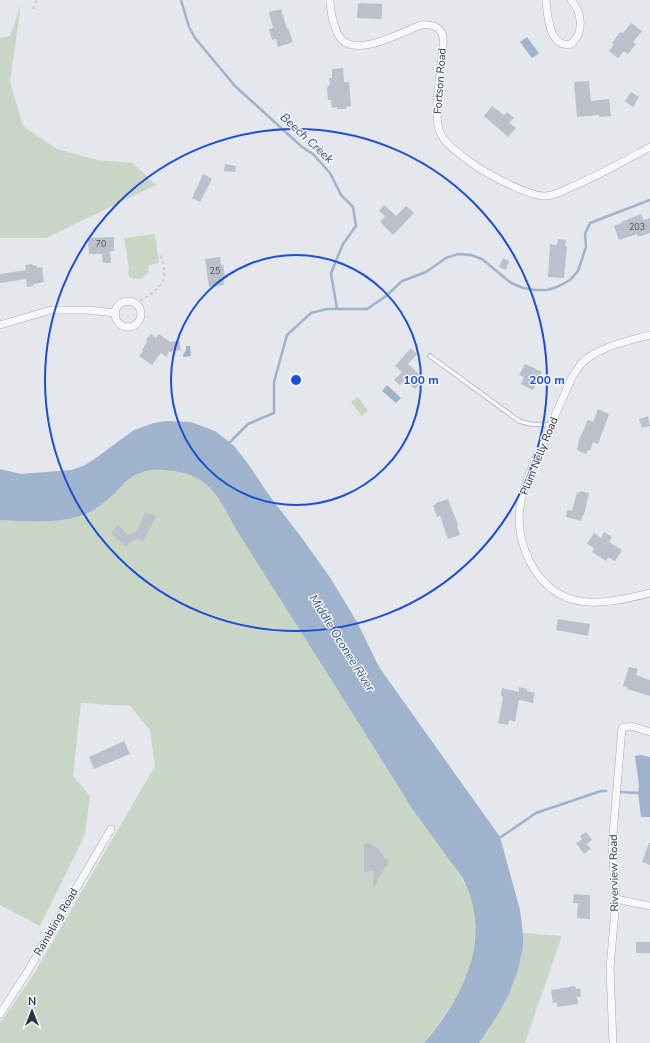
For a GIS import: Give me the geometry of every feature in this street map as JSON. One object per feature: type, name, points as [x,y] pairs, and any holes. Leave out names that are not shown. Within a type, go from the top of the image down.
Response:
[{"type":"street","name":"Fortson Road","points":[[330,0],[332,19],[339,37],[350,45],[363,46],[377,43],[421,25],[429,24],[437,28],[443,36],[437,101],[438,126],[444,139],[475,165],[518,189],[543,197],[559,193],[597,176],[650,147]]},
{"type":"street","points":[[546,0],[549,27],[554,37],[560,44],[566,45],[572,43],[577,36],[580,27],[580,14],[575,4],[571,0]]},
{"type":"street","points":[[0,325],[51,310],[87,310],[116,313]]},
{"type":"street","name":"Plum Nelly Road","points":[[650,335],[617,344],[595,354],[581,364],[572,377],[525,485],[520,506],[519,528],[523,549],[532,565],[545,584],[563,596],[582,602],[603,603],[625,600],[650,593]]},
{"type":"street","name":"Riverview Road","points":[[613,1043],[610,968],[616,898],[612,846],[622,728],[631,726],[650,732]]},
{"type":"street","name":"Rambling Road","points":[[0,1014],[26,974],[110,829]]},
{"type":"street","points":[[616,898],[650,906]]},
{"type":"lane","points":[[430,356],[519,421],[530,424],[551,425]]},
{"type":"path","points":[[33,9],[37,0]]},
{"type":"path","points":[[140,301],[157,290],[164,280],[165,271],[160,256]]},
{"type":"green space","points":[[21,4],[10,81],[23,126],[57,149],[97,160],[133,163],[156,185],[46,238],[0,238],[0,38],[10,36]]},
{"type":"green space","points":[[155,234],[159,263],[148,265],[149,273],[141,279],[130,278],[128,273],[129,268],[124,238]]},
{"type":"green space","points":[[358,397],[368,411],[362,416],[351,402]]},
{"type":"green space","points":[[162,469],[178,471],[201,480],[217,496],[237,531],[325,668],[390,774],[421,821],[458,872],[465,885],[471,899],[474,912],[474,950],[463,983],[455,998],[424,1043],[0,1043],[0,1023],[32,977],[155,766],[150,730],[130,706],[81,703],[73,776],[90,796],[85,835],[40,926],[0,905],[0,520],[56,521],[78,517],[100,506],[135,476],[146,471]]},
{"type":"green space","points":[[523,933],[562,936],[525,1043],[479,1043],[496,1017],[510,991],[519,963]]},
{"type":"water","points":[[527,37],[539,53],[532,58],[520,42]]},
{"type":"water","points":[[186,346],[190,346],[191,356],[183,357],[186,350]]},
{"type":"water","points":[[387,385],[401,398],[396,403],[382,391]]},
{"type":"water","name":"Middle Oconee River","points":[[166,421],[191,422],[215,431],[234,446],[331,579],[357,622],[379,667],[500,837],[520,910],[523,946],[518,970],[509,994],[497,1016],[479,1043],[424,1043],[451,1006],[462,986],[470,965],[475,943],[475,922],[471,899],[462,877],[413,810],[237,531],[224,507],[210,488],[202,481],[180,472],[150,470],[132,477],[100,506],[77,517],[55,521],[0,520],[0,469],[21,474],[71,470],[83,466],[93,460],[134,430],[154,423]]},
{"type":"water","points":[[641,755],[650,757],[650,817],[641,817],[635,756]]},
{"type":"building","points":[[358,3],[382,4],[382,19],[357,18]]},
{"type":"building","points":[[281,9],[293,42],[278,47],[276,39],[272,40],[269,29],[273,28],[269,12]]},
{"type":"building","points":[[631,23],[642,31],[633,42],[636,44],[628,54],[624,51],[618,58],[609,51],[614,44],[612,43],[620,32],[623,33]]},
{"type":"building","points":[[343,68],[344,82],[349,82],[351,106],[346,107],[346,109],[337,109],[337,107],[332,108],[331,100],[328,100],[327,88],[330,84],[329,78],[332,78],[332,69]]},
{"type":"building","points":[[589,81],[591,101],[609,99],[611,116],[599,117],[599,115],[577,117],[574,82]]},
{"type":"building","points":[[631,92],[639,97],[633,107],[625,101]]},
{"type":"building","points":[[492,106],[504,115],[507,112],[514,118],[509,123],[516,128],[508,137],[484,116]]},
{"type":"building","points":[[225,164],[236,166],[235,172],[224,171]]},
{"type":"building","points":[[203,174],[212,179],[200,202],[192,198]]},
{"type":"building","points":[[384,205],[396,216],[406,206],[414,213],[393,235],[380,222],[385,216],[379,211]]},
{"type":"building","points":[[641,214],[643,220],[650,218],[650,233],[638,237],[637,234],[619,240],[614,226]]},
{"type":"building","points":[[114,237],[114,251],[110,251],[111,263],[103,263],[102,254],[89,254],[88,238]]},
{"type":"building","points":[[558,239],[566,240],[565,246],[567,246],[564,278],[548,277],[550,244],[557,245]]},
{"type":"building","points":[[220,257],[221,265],[223,264],[225,277],[223,278],[224,285],[209,287],[205,259]]},
{"type":"building","points":[[503,258],[509,261],[506,270],[499,267]]},
{"type":"building","points":[[32,264],[33,266],[36,265],[37,268],[42,267],[44,282],[27,287],[26,279],[0,283],[0,274],[26,270],[25,265]]},
{"type":"building","points":[[151,334],[156,338],[159,334],[170,342],[179,341],[181,350],[169,352],[166,357],[161,353],[152,365],[139,356],[147,342],[146,340]]},
{"type":"building","points":[[411,348],[417,354],[408,364],[421,376],[420,377],[423,380],[415,389],[405,380],[400,385],[394,380],[402,372],[395,366]]},
{"type":"building","points":[[525,364],[542,372],[533,390],[521,384],[524,377],[519,375]]},
{"type":"building","points":[[598,409],[609,414],[598,444],[593,442],[590,451],[588,450],[586,454],[577,450],[579,440],[588,420],[593,422]]},
{"type":"building","points":[[648,416],[650,426],[642,428],[639,419]]},
{"type":"building","points":[[580,491],[589,493],[584,515],[581,521],[566,517],[567,510],[572,511],[577,492],[579,493]]},
{"type":"building","points":[[448,499],[458,525],[460,535],[448,539],[440,516],[437,517],[433,505]]},
{"type":"building","points":[[145,512],[156,516],[144,541],[138,539],[132,540],[126,547],[111,533],[118,525],[128,535],[135,533],[138,527],[139,528]]},
{"type":"building","points":[[604,532],[612,537],[609,542],[622,550],[615,561],[608,557],[606,561],[592,552],[594,548],[587,544],[594,533],[601,538]]},
{"type":"building","points":[[558,619],[590,624],[588,636],[556,630]]},
{"type":"building","points":[[629,667],[638,669],[636,675],[650,680],[650,696],[627,689],[627,687],[623,686]]},
{"type":"building","points":[[519,687],[535,693],[533,703],[519,700],[515,722],[509,720],[508,725],[498,723],[503,698],[501,694],[502,688],[519,692]]},
{"type":"building","points":[[124,741],[130,754],[94,769],[89,757]]},
{"type":"building","points":[[586,832],[592,840],[587,844],[591,849],[584,854],[576,843],[582,839],[580,836]]},
{"type":"building","points":[[370,843],[379,849],[385,859],[387,858],[388,866],[385,866],[382,874],[380,874],[374,889],[373,871],[364,872],[364,844]]},
{"type":"building","points":[[650,843],[650,865],[642,862]]},
{"type":"building","points":[[574,894],[590,895],[590,919],[577,918],[578,903],[573,903]]},
{"type":"building","points":[[636,942],[650,942],[650,953],[636,953]]},
{"type":"building","points":[[575,986],[576,989],[580,988],[581,997],[577,997],[578,1004],[557,1007],[557,1002],[553,1003],[551,990]]},
{"type":"waterway","name":"Beech Creek","points":[[181,0],[189,27],[195,38],[235,86],[302,147],[313,154],[330,173],[341,195],[353,207],[356,226],[343,244],[331,273],[337,309]]},
{"type":"waterway","points":[[228,444],[248,424],[274,413],[274,382],[287,335],[311,313],[327,309],[367,309],[386,296],[402,281],[426,272],[446,258],[458,254],[471,255],[482,259],[511,283],[523,288],[548,290],[570,280],[578,271],[586,247],[585,234],[590,223],[650,200]]},
{"type":"waterway","points":[[498,839],[536,813],[601,791],[606,791]]},
{"type":"waterway","points":[[620,792],[638,793]]}]
